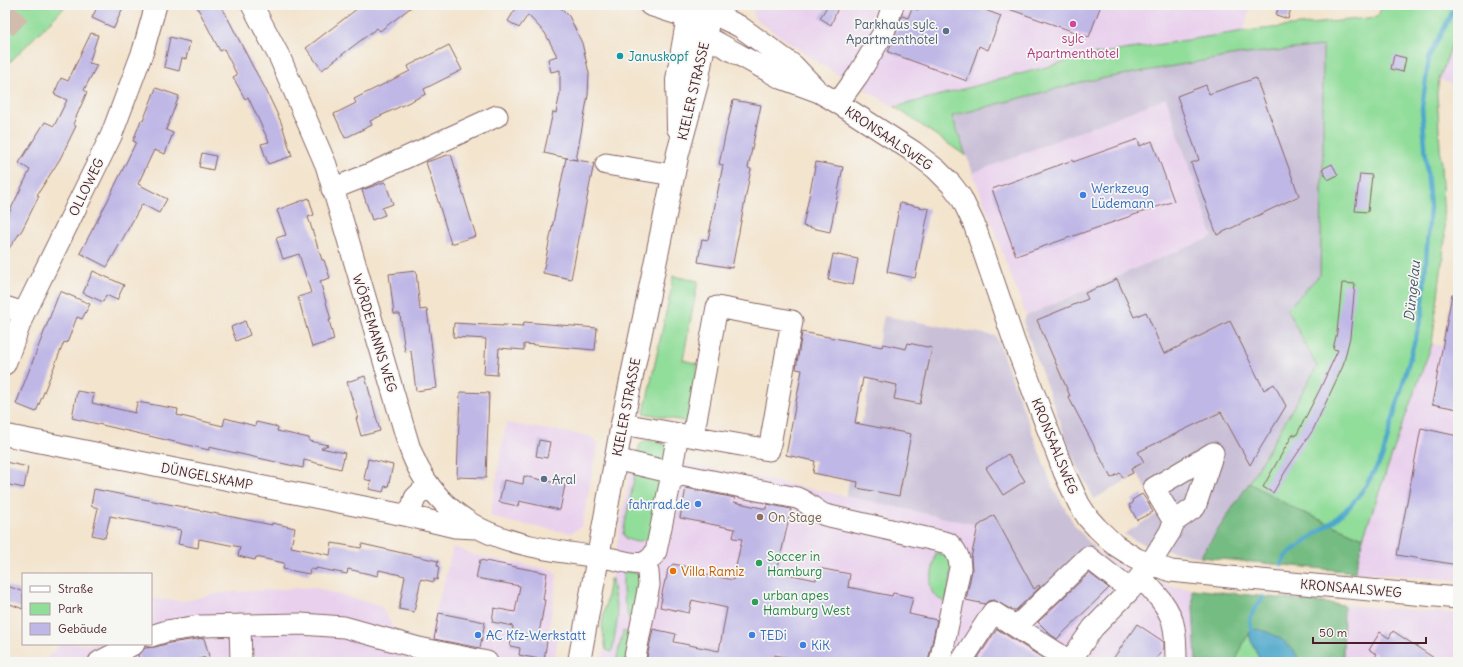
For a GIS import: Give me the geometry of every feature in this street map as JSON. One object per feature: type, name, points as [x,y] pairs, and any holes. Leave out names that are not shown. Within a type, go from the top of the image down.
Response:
[{"type":"main road","name":"KIELER STRASSE","points":[[579,662],[622,424],[673,175],[697,83],[710,10]]},
{"type":"main road","name":"KIELER STRASSE","points":[[678,153],[677,80],[688,11]]},
{"type":"street","name":"OLLOWEG","points":[[5,364],[15,310],[111,136],[143,51],[156,5]]},
{"type":"street","name":"WÖRDEMANNS WEG","points":[[252,5],[283,65],[326,165],[409,446],[416,466],[428,485],[452,511],[478,528],[508,540],[597,557],[644,563]]},
{"type":"street","points":[[650,5],[688,11]]},
{"type":"street","points":[[838,103],[858,75],[884,32],[893,5]]},
{"type":"street","name":"KRONSAALSWEG","points":[[688,11],[695,15],[710,10],[720,17],[743,28],[793,65],[819,92]]},
{"type":"street","name":"KRONSAALSWEG","points":[[688,11],[694,26],[705,36],[781,78],[819,92],[838,103],[914,152],[936,169],[951,184],[960,197],[974,224],[1040,412],[1064,472],[1088,518],[1106,537],[1126,552],[1140,577],[1172,571],[1458,598]]},
{"type":"street","points":[[332,188],[370,174],[497,116]]},
{"type":"street","points":[[606,164],[673,175]]},
{"type":"street","points":[[622,424],[686,435],[769,450],[792,321],[717,307],[686,435],[677,474],[670,484],[656,551],[651,559],[644,563],[648,572],[650,584],[634,662]]},
{"type":"street","name":"DÜNGELSKAMP","points":[[5,435],[409,516],[455,527],[478,528]]},
{"type":"street","points":[[615,459],[677,474],[797,498],[819,513],[825,515],[931,538],[943,541],[953,547],[960,563],[940,662]]},
{"type":"street","points":[[409,516],[415,498],[428,485]]},
{"type":"street","points":[[961,662],[993,612],[1018,626],[1070,662],[1093,628],[1140,577],[1170,532],[1174,522]]},
{"type":"street","points":[[1018,626],[1088,557],[1140,577],[1152,589],[1161,600],[1174,627],[1176,662]]},
{"type":"street","points":[[152,636],[167,631],[201,626],[301,624],[344,627],[419,648],[487,662]]},
{"type":"street","points":[[240,625],[241,662]]},
{"type":"street","points":[[99,662],[132,645]]},
{"type":"shaded area","points":[[752,5],[1250,5],[1244,31],[1092,55],[895,107],[820,64],[754,18]]},
{"type":"shaded area","points":[[1458,33],[1458,85],[1439,80],[1452,44]]},
{"type":"shaded area","points":[[1323,45],[1323,155],[1320,275],[1287,309],[1317,367],[1249,483],[1200,557],[1150,547],[1124,534],[1160,512],[1138,474],[1094,499],[1072,455],[1023,322],[1026,316],[1136,268],[1213,237],[1166,98],[973,173],[952,116],[1082,82],[1237,55]]},
{"type":"shaded area","points":[[1166,98],[1213,237],[1136,268],[1026,316],[973,173]]},
{"type":"shaded area","points":[[884,316],[996,336],[1052,486],[1075,526],[1094,548],[1027,613],[962,599],[977,525],[846,496]]},
{"type":"shaded area","points":[[1432,344],[1458,349],[1458,580],[1355,572],[1363,538]]},
{"type":"shaded area","name":"Aral","points":[[506,423],[589,436],[598,442],[582,526],[571,533],[514,523],[490,516]]},
{"type":"shaded area","points":[[634,453],[846,496],[977,525],[962,599],[1027,613],[1094,548],[1107,558],[1138,575],[1171,586],[1192,589],[1196,662],[601,662],[604,651],[602,625]]},
{"type":"shaded area","points":[[453,547],[478,556],[553,570],[557,576],[548,635],[558,637],[554,662],[44,662],[59,645],[152,645],[152,599],[186,601],[219,593],[313,587],[381,606],[393,628],[427,645]]},
{"type":"shaded area","points":[[1344,605],[1458,614],[1458,662],[1343,662]]},
{"type":"green space","points":[[5,5],[67,5],[5,67]]},
{"type":"green space","points":[[1383,5],[1458,5],[1458,33],[1452,44],[1439,80],[1437,93],[1445,239],[1432,344],[1363,538],[1297,510],[1249,483],[1317,367],[1287,309],[1320,275],[1323,155],[1323,46],[1237,55],[1082,82],[952,116],[966,156],[895,107],[1092,55],[1244,31],[1377,17]]},
{"type":"green space","points":[[673,276],[698,281],[683,360],[698,364],[688,422],[644,413]]},
{"type":"green space","points":[[647,440],[668,445],[665,465],[637,456],[640,444]]},
{"type":"green space","points":[[636,469],[663,476],[651,537],[637,542],[626,539],[623,533]]},
{"type":"green space","points":[[1249,483],[1297,510],[1363,538],[1355,572],[1200,557]]},
{"type":"green space","points":[[936,553],[945,555],[952,562],[948,603],[933,594],[930,583]]},
{"type":"green space","points":[[624,571],[636,573],[640,577],[635,620],[629,619],[626,607],[623,590]]},
{"type":"green space","points":[[610,579],[612,579],[618,616],[612,652],[606,650],[602,625]]},
{"type":"green space","points":[[1192,589],[1344,605],[1343,662],[1300,662],[1300,660],[1252,630],[1245,640],[1235,662],[1196,662]]},
{"type":"green space","points":[[623,631],[632,633],[626,662],[616,662]]},
{"type":"green space","points":[[1249,634],[1260,662],[1235,662],[1245,640]]},
{"type":"water","points":[[1257,629],[1270,633],[1283,640],[1293,650],[1300,662],[1260,662],[1249,634],[1252,630]]},
{"type":"building","points":[[98,5],[124,5],[114,28],[92,18]]},
{"type":"building","points":[[196,5],[221,5],[265,88],[281,122],[292,156],[268,164],[261,144],[269,142],[248,97],[245,99],[233,77],[237,75],[224,49],[220,51]]},
{"type":"building","points":[[362,5],[414,5],[380,31],[377,28],[322,70],[306,48]]},
{"type":"building","points":[[518,5],[558,5],[569,16],[582,43],[589,73],[588,95],[576,160],[544,153],[553,112],[556,113],[560,93],[560,70],[551,72],[548,59],[557,56],[545,33],[528,15],[519,28],[508,21]]},
{"type":"building","points":[[828,5],[839,5],[831,25],[820,18]]},
{"type":"building","name":"Parkhaus sylc. Apartmenthotel","points":[[920,5],[972,5],[1001,16],[988,50],[979,46],[967,81],[888,52],[902,16],[908,18],[912,8],[918,10]]},
{"type":"building","name":"sylc Apartmenthotel","points":[[1004,5],[1101,5],[1089,37],[1003,7]]},
{"type":"building","points":[[1279,5],[1292,5],[1288,19],[1276,15]]},
{"type":"building","points":[[91,33],[98,35],[89,63],[97,65],[84,90],[87,92],[73,124],[76,126],[60,159],[37,195],[39,196],[22,230],[5,254],[5,221],[30,170],[19,163],[45,122],[54,126],[67,100],[54,94],[61,78],[68,81]]},
{"type":"building","points":[[170,37],[190,42],[186,59],[182,58],[179,71],[164,67]]},
{"type":"building","points":[[449,45],[462,70],[424,89],[426,94],[370,121],[372,125],[345,138],[334,114],[356,103],[354,99],[410,71],[408,66]]},
{"type":"building","points":[[1394,55],[1406,58],[1403,72],[1391,69]]},
{"type":"building","points":[[1256,78],[1299,196],[1217,235],[1191,163],[1199,160],[1177,96],[1206,85],[1209,94]]},
{"type":"building","points":[[156,88],[179,96],[166,130],[173,133],[165,154],[154,150],[138,184],[167,199],[159,213],[142,204],[107,267],[80,253],[136,142],[133,141],[141,120],[143,121]]},
{"type":"building","points":[[733,100],[761,105],[748,168],[751,169],[732,268],[698,262],[702,239],[708,240],[723,165],[719,164]]},
{"type":"building","name":"Werkzeug Lüdemann","points":[[1138,139],[1140,146],[1152,141],[1174,201],[1016,256],[992,189]]},
{"type":"building","points":[[202,153],[216,156],[213,170],[199,167]]},
{"type":"building","points":[[451,154],[476,236],[451,244],[426,162]]},
{"type":"building","points":[[566,158],[594,163],[571,279],[543,273]]},
{"type":"building","points":[[816,162],[843,167],[830,232],[803,226]]},
{"type":"building","points":[[1332,164],[1338,175],[1328,180],[1322,169]]},
{"type":"building","points":[[1360,174],[1372,175],[1368,212],[1355,211]]},
{"type":"building","points":[[385,182],[393,204],[382,208],[385,215],[372,220],[362,190]]},
{"type":"building","points":[[309,198],[314,215],[308,217],[322,260],[324,260],[330,278],[320,281],[331,320],[329,320],[334,340],[312,347],[298,297],[311,293],[299,254],[283,259],[276,238],[286,235],[277,210]]},
{"type":"building","points":[[900,203],[929,209],[915,278],[887,272]]},
{"type":"building","points":[[833,254],[858,259],[853,285],[828,280]]},
{"type":"building","points":[[93,271],[124,285],[117,300],[106,295],[103,302],[83,293]]},
{"type":"building","points":[[416,271],[420,310],[427,309],[437,388],[416,391],[411,351],[405,352],[400,314],[394,314],[389,274]]},
{"type":"building","points":[[1117,279],[1134,317],[1146,312],[1164,354],[1230,321],[1264,390],[1274,384],[1286,406],[1250,465],[1221,412],[1138,452],[1144,462],[1131,469],[1133,473],[1123,478],[1120,473],[1111,478],[1068,396],[1070,396],[1037,320],[1088,299],[1085,293]]},
{"type":"building","points":[[1342,283],[1355,284],[1350,337],[1343,366],[1313,430],[1273,493],[1263,487],[1293,434],[1296,436],[1338,350],[1333,349],[1337,332]]},
{"type":"building","points":[[60,291],[90,304],[82,319],[77,317],[67,343],[64,342],[36,412],[16,404]]},
{"type":"building","points":[[1452,294],[1458,294],[1458,409],[1432,404]]},
{"type":"building","points":[[245,321],[250,335],[236,341],[231,327]]},
{"type":"building","points":[[524,322],[597,328],[595,350],[524,344],[524,350],[499,348],[497,375],[484,374],[486,339],[453,337],[454,323],[523,326]]},
{"type":"building","points":[[802,332],[882,347],[883,344],[906,349],[908,343],[932,348],[920,404],[894,399],[897,385],[863,378],[855,423],[911,434],[899,496],[857,488],[858,482],[813,473],[815,461],[786,455],[802,370],[796,369]]},
{"type":"building","points":[[365,376],[380,431],[361,436],[356,418],[358,418],[347,382]]},
{"type":"building","points":[[77,391],[94,394],[92,403],[135,413],[137,402],[178,409],[177,415],[223,426],[225,418],[255,426],[256,422],[278,427],[277,431],[309,438],[309,441],[328,445],[321,448],[345,453],[341,469],[304,460],[303,468],[209,447],[209,450],[72,418]]},
{"type":"building","points":[[460,392],[489,393],[486,478],[457,477]]},
{"type":"building","points":[[1421,428],[1458,436],[1458,565],[1397,555]]},
{"type":"building","points":[[539,440],[550,442],[547,458],[536,456]]},
{"type":"building","points":[[1008,454],[1025,481],[1003,495],[986,468]]},
{"type":"building","points":[[368,459],[393,465],[388,487],[385,486],[383,492],[369,489],[371,481],[364,479]]},
{"type":"building","points":[[5,462],[28,467],[24,488],[5,484]]},
{"type":"building","points":[[524,476],[565,485],[560,510],[519,501],[518,506],[499,502],[504,480],[523,484]]},
{"type":"building","points":[[686,488],[735,498],[734,502],[766,509],[767,504],[791,509],[777,572],[816,580],[818,568],[850,574],[848,587],[892,596],[893,593],[913,597],[909,614],[937,620],[928,662],[810,662],[775,655],[773,662],[646,662],[653,629],[676,634],[674,642],[719,651],[727,608],[692,600],[689,613],[660,607],[668,569],[673,564],[699,569],[698,573],[733,580],[742,539],[733,538],[735,529],[680,518]]},
{"type":"building","points":[[94,489],[272,525],[272,523],[295,528],[291,547],[330,555],[332,543],[361,548],[362,544],[438,561],[437,566],[439,567],[437,580],[434,579],[434,582],[421,579],[414,612],[399,609],[405,576],[379,570],[378,576],[348,569],[347,574],[316,568],[316,570],[310,569],[309,574],[283,569],[284,563],[256,557],[255,560],[238,556],[240,547],[199,539],[198,548],[178,544],[181,530],[110,516],[105,538],[92,535],[98,508],[91,506]]},
{"type":"building","points":[[1142,494],[1153,512],[1137,520],[1129,505],[1133,503],[1132,500]]},
{"type":"building","points":[[994,515],[1034,589],[1039,585],[1040,587],[1016,610],[1010,609],[994,600],[988,601],[985,604],[966,600],[972,570],[971,558],[978,526]]},
{"type":"building","points":[[480,560],[547,573],[543,600],[545,600],[538,639],[547,641],[544,660],[519,655],[520,648],[510,646],[513,626],[492,622],[494,608],[515,612],[520,586],[476,578]]},
{"type":"building","points":[[1089,573],[1109,588],[1057,639],[1038,622]]},
{"type":"building","points":[[5,585],[22,592],[22,609],[5,602]]},
{"type":"building","points":[[439,613],[485,622],[480,648],[434,639]]},
{"type":"building","points":[[1137,624],[1164,642],[1164,648],[1154,662],[1111,662]]},
{"type":"building","points":[[997,629],[1049,662],[975,662]]},
{"type":"building","points":[[1393,631],[1440,662],[1372,662],[1377,654],[1369,650],[1380,632],[1389,638]]},
{"type":"building","points":[[204,638],[209,656],[188,662],[140,662],[138,655],[145,648]]},
{"type":"waterway","name":"Düngelau","points":[[1281,564],[1286,556],[1293,550],[1335,520],[1352,504],[1365,487],[1382,458],[1422,315],[1430,207],[1422,108],[1429,57],[1456,5]]},
{"type":"waterway","name":"Düngelau","points":[[1255,635],[1250,624],[1250,620],[1263,597]]},
{"type":"tunnel","points":[[5,28],[27,5]]},
{"type":"place","name":"sylc Apartmenthotel","points":[[1073,24]]},
{"type":"place","name":"Parkhaus sylc. Apartmenthotel","points":[[946,31]]},
{"type":"place","name":"Januskopf","points":[[620,56]]},
{"type":"place","name":"Werkzeug Lüdemann","points":[[1083,195]]},
{"type":"place","name":"Aral","points":[[544,479]]},
{"type":"place","name":"fahrrad.de","points":[[698,504]]},
{"type":"place","name":"On Stage","points":[[760,517]]},
{"type":"place","name":"Soccer in Hamburg","points":[[759,563]]},
{"type":"place","name":"Villa Ramiz","points":[[673,571]]},
{"type":"place","name":"urban apes Hamburg West","points":[[755,602]]},
{"type":"place","name":"AC Kfz-Werkstatt","points":[[478,635]]},
{"type":"place","name":"TEDi","points":[[752,635]]},
{"type":"place","name":"KiK","points":[[803,645]]}]
